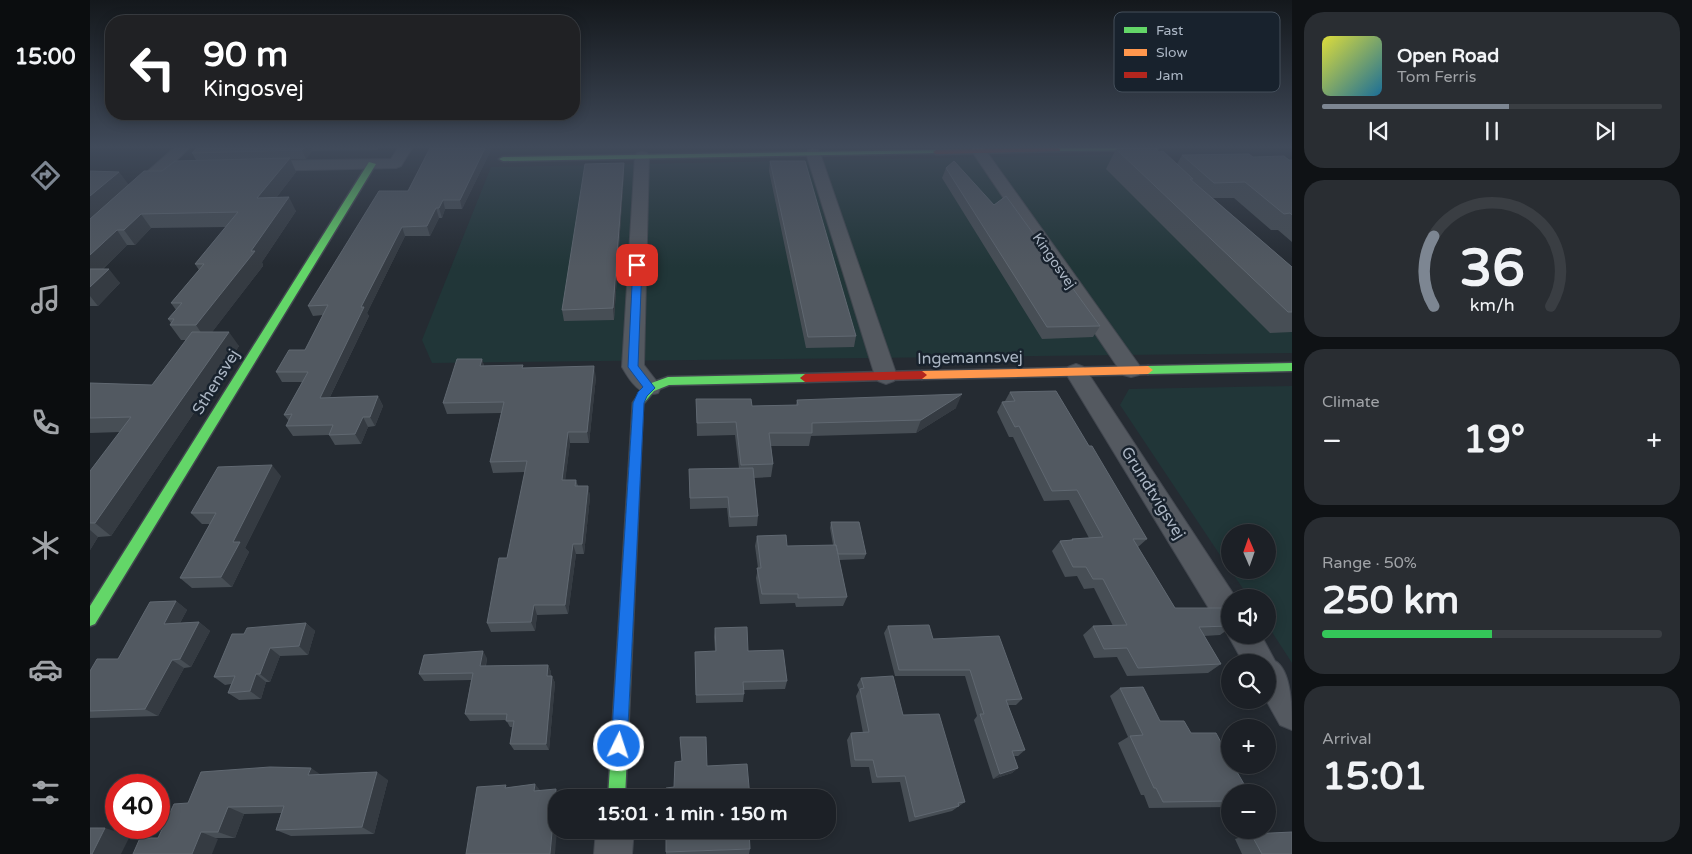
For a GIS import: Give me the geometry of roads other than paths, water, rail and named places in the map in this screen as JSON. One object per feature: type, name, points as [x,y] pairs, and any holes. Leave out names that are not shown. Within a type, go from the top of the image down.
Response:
[{"type":"street","name":"Sthensvej","points":[[90,619],[357,188]]},
{"type":"street","points":[[617,789],[638,403],[642,394],[650,388],[633,367],[641,188]]},
{"type":"street","points":[[824,188],[886,376]]},
{"type":"street","name":"Kingosvej","points":[[1004,188],[1131,370]]},
{"type":"street","name":"Ingemannsvej","points":[[650,388],[658,382],[668,381],[1292,367]]},
{"type":"street","name":"Grundtvigsvej","points":[[1076,372],[1221,601]]},
{"type":"street","points":[[1276,687],[1292,712]]},
{"type":"street","points":[[613,854],[614,839]]}]
